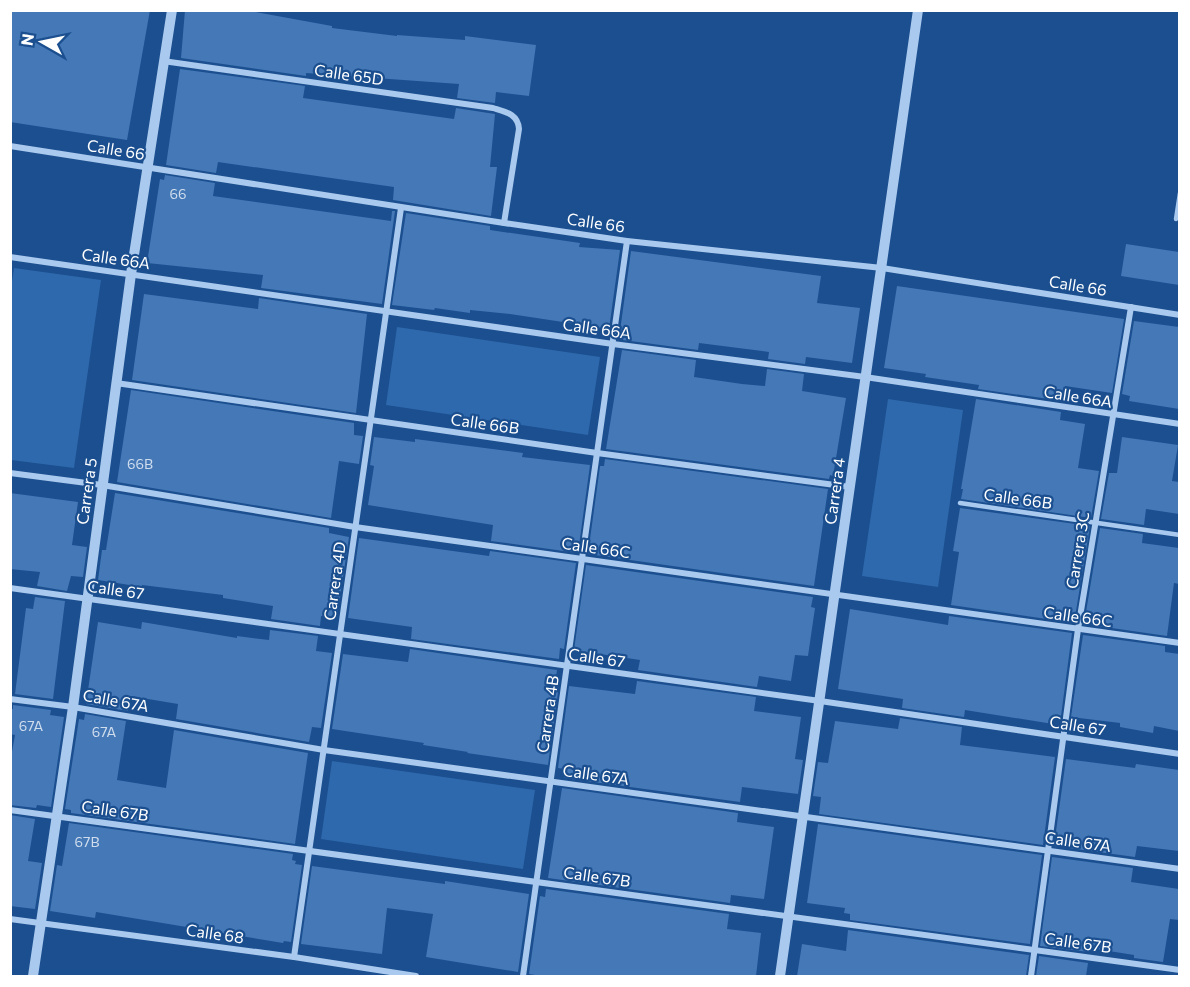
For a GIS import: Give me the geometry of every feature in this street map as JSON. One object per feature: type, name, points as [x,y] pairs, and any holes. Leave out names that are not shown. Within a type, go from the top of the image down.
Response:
[{"type":"street","name":"Carrera 5","points":[[33,976],[73,707],[131,274],[172,10]]},
{"type":"street","name":"Carrera 4","points":[[780,976],[918,10]]},
{"type":"street","name":"Calle 65D","points":[[164,61],[494,108],[514,116],[519,122],[519,129],[504,223]]},
{"type":"street","name":"Calle 66","points":[[10,146],[627,241],[882,268],[1179,315]]},
{"type":"street","name":"Carrera 4D","points":[[294,957],[401,208]]},
{"type":"street","name":"Carrera 4B","points":[[523,976],[627,241]]},
{"type":"street","name":"Calle 66A","points":[[10,257],[613,344],[865,377],[1179,424]]},
{"type":"street","name":"Carrera 3C","points":[[1031,976],[1078,629],[1131,307]]},
{"type":"street","name":"Calle 66B","points":[[116,383],[597,453],[850,487]]},
{"type":"street","name":"Calle 66C","points":[[10,473],[102,485],[356,527],[1179,643]]},
{"type":"street","name":"Calle 67","points":[[10,588],[820,701],[1179,754]]},
{"type":"street","name":"Calle 67A","points":[[10,699],[73,707],[324,750],[1179,869]]},
{"type":"street","name":"Calle 67B","points":[[10,810],[1179,970]]},
{"type":"street","name":"Calle 68","points":[[10,919],[294,957],[416,976]]},
{"type":"lane","points":[[1176,219],[1179,193]]},
{"type":"lane","name":"Calle 66B","points":[[960,503],[1179,535]]},
{"type":"shaded area","points":[[14,268],[101,280],[74,468],[11,460],[10,294]]},
{"type":"shaded area","points":[[397,327],[600,357],[588,435],[386,405]]},
{"type":"shaded area","points":[[888,399],[963,410],[938,587],[862,576]]},
{"type":"shaded area","points":[[332,761],[535,790],[523,869],[321,839]]},
{"type":"building","points":[[10,10],[150,10],[127,140],[10,122]]},
{"type":"building","points":[[185,10],[244,10],[332,26],[332,28],[397,36],[465,40],[465,36],[536,45],[529,96],[496,92],[495,103],[457,98],[459,84],[306,73],[306,76],[181,58]]},
{"type":"building","points":[[180,69],[305,86],[303,98],[454,119],[456,108],[495,114],[490,167],[497,167],[491,216],[393,200],[394,187],[218,162],[216,173],[166,165]]},
{"type":"building","points":[[165,175],[215,183],[213,196],[391,221],[392,211],[395,211],[382,304],[261,288],[263,275],[147,263],[160,179],[164,180]]},
{"type":"building","points":[[406,213],[490,226],[490,230],[580,243],[579,247],[620,250],[609,329],[510,314],[470,310],[470,313],[392,305]]},
{"type":"building","points":[[1126,244],[1179,252],[1179,285],[1121,276]]},
{"type":"building","points":[[631,251],[821,276],[817,303],[860,308],[852,363],[806,357],[805,364],[768,359],[769,352],[699,343],[698,350],[623,340],[625,331],[620,331]]},
{"type":"building","points":[[897,286],[1124,319],[1112,393],[1065,386],[1063,401],[978,389],[979,385],[884,368]]},
{"type":"building","points":[[144,294],[258,309],[259,298],[367,314],[356,413],[132,380]]},
{"type":"building","points":[[1134,321],[1179,327],[1179,409],[1129,401],[1130,396],[1122,394]]},
{"type":"building","points":[[622,350],[696,360],[694,377],[742,384],[765,386],[767,369],[804,374],[802,391],[846,398],[833,476],[830,475],[829,479],[606,449]]},
{"type":"building","points":[[131,390],[354,423],[354,435],[363,436],[359,464],[339,461],[331,518],[117,482]]},
{"type":"building","points":[[976,399],[1061,412],[1060,420],[1085,424],[1078,468],[1099,471],[1091,518],[961,499]]},
{"type":"building","points":[[374,437],[415,442],[415,439],[523,453],[522,457],[590,465],[578,553],[491,541],[493,525],[368,505],[374,466],[370,465]]},
{"type":"building","points":[[1122,437],[1178,445],[1172,481],[1179,482],[1179,514],[1146,509],[1144,525],[1101,519],[1109,473],[1117,473]]},
{"type":"building","points":[[605,459],[828,489],[814,586],[588,554],[600,466],[604,466]]},
{"type":"building","points":[[10,493],[78,502],[72,545],[87,547],[83,577],[71,576],[67,591],[37,586],[40,572],[10,569]]},
{"type":"building","points":[[115,493],[329,528],[329,533],[349,537],[337,617],[321,616],[320,626],[271,619],[273,606],[223,598],[223,595],[98,580],[102,550],[106,550]]},
{"type":"building","points":[[960,508],[1090,526],[1074,623],[951,605],[959,552],[953,551]]},
{"type":"building","points":[[1100,528],[1143,534],[1142,543],[1179,548],[1179,584],[1174,583],[1167,636],[1084,624]]},
{"type":"building","points":[[359,538],[489,556],[490,551],[576,563],[564,649],[560,648],[559,659],[411,639],[412,627],[348,618]]},
{"type":"building","points":[[586,565],[813,597],[811,607],[815,608],[808,656],[795,655],[791,681],[759,676],[757,687],[638,670],[640,660],[574,650]]},
{"type":"building","points":[[35,597],[65,601],[53,699],[15,694],[26,608],[33,609]]},
{"type":"building","points":[[850,609],[948,625],[949,616],[1072,633],[1061,716],[1055,715],[1053,724],[965,710],[964,717],[902,708],[903,699],[838,689]]},
{"type":"building","points":[[98,622],[141,629],[142,622],[237,638],[237,636],[269,640],[270,630],[318,636],[316,651],[332,653],[321,728],[312,727],[309,742],[176,719],[178,704],[130,696],[128,711],[86,704]]},
{"type":"building","points":[[1083,635],[1165,646],[1165,652],[1179,654],[1179,731],[1154,726],[1153,733],[1120,727],[1120,723],[1071,717]]},
{"type":"building","points":[[410,649],[557,670],[555,685],[559,685],[548,765],[332,729],[343,654],[408,662]]},
{"type":"building","points":[[637,681],[756,697],[754,711],[801,717],[795,759],[803,760],[798,794],[742,787],[740,802],[564,778],[565,769],[558,768],[569,686],[635,694]]},
{"type":"building","points":[[13,705],[51,710],[50,715],[64,717],[51,807],[10,805],[10,763],[15,735],[10,734],[10,709],[13,709]]},
{"type":"building","points":[[85,714],[126,721],[117,780],[166,788],[174,730],[308,753],[295,844],[71,813],[71,810],[65,809],[79,719],[84,720]]},
{"type":"building","points":[[900,718],[962,727],[960,745],[1055,757],[1043,845],[819,814],[821,797],[813,796],[818,762],[828,763],[835,721],[898,729]]},
{"type":"building","points":[[1066,759],[1135,768],[1136,764],[1179,770],[1179,851],[1137,846],[1135,857],[1054,846]]},
{"type":"building","points":[[562,788],[738,813],[737,822],[774,827],[764,899],[731,895],[730,903],[548,878]]},
{"type":"building","points":[[10,815],[35,819],[28,861],[42,863],[35,909],[10,906]]},
{"type":"building","points":[[69,823],[293,854],[292,860],[296,861],[295,864],[302,865],[291,942],[284,941],[283,943],[96,912],[95,918],[50,911],[57,865],[62,866]]},
{"type":"building","points":[[818,824],[1042,855],[1030,944],[850,920],[850,914],[844,913],[845,908],[807,903]]},
{"type":"building","points":[[1052,857],[1133,868],[1131,882],[1179,889],[1179,920],[1170,919],[1163,962],[1090,948],[1089,952],[1040,946]]},
{"type":"building","points":[[312,866],[445,884],[445,881],[529,894],[518,972],[426,957],[433,914],[387,908],[382,954],[301,944]]},
{"type":"building","points":[[546,889],[729,914],[727,929],[761,933],[756,976],[535,976],[529,974],[540,896],[545,897]]},
{"type":"building","points":[[848,930],[1029,955],[1026,976],[797,976],[802,944],[846,951]]},
{"type":"building","points":[[1039,956],[1088,963],[1086,976],[1036,976]]}]
